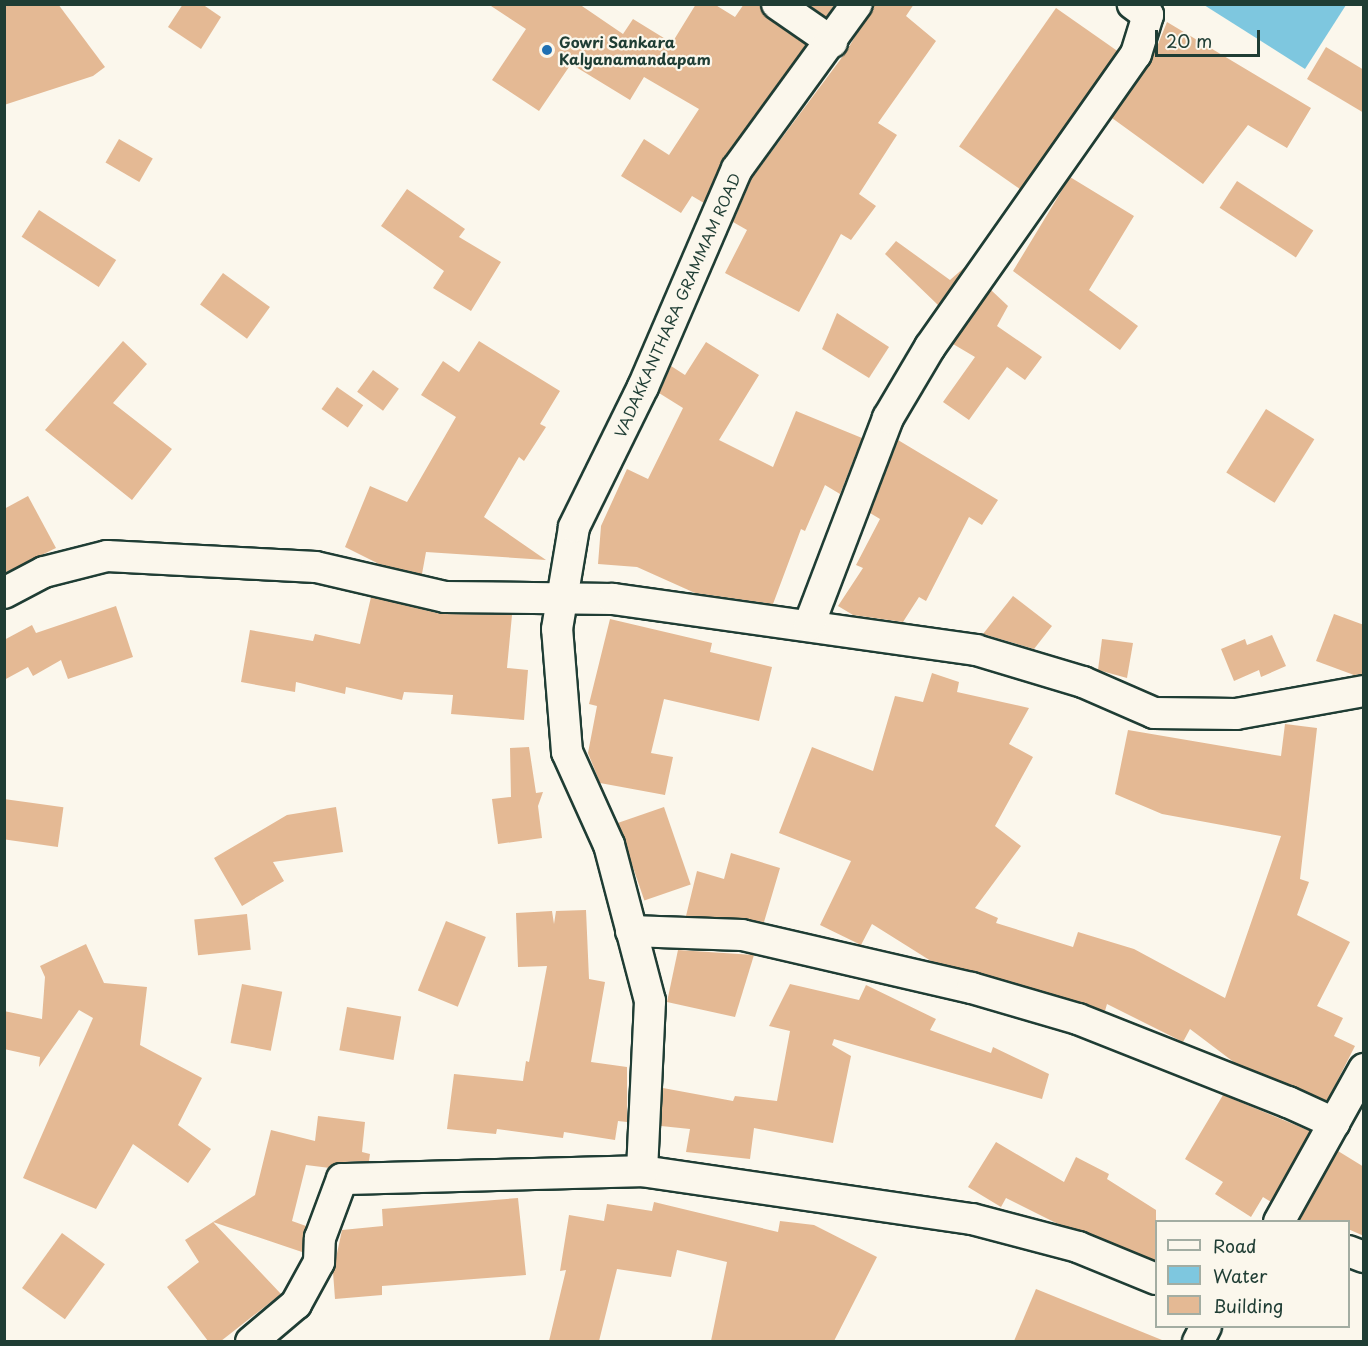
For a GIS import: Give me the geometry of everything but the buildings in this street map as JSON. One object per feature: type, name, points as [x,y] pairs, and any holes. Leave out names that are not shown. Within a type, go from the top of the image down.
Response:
[{"type":"street","points":[[777,4],[831,42]]},
{"type":"street","name":"VADAKKANTHARA GRAMMAM ROAD","points":[[642,1171],[650,1001],[609,845],[567,752],[557,629],[574,527],[643,387],[737,169],[857,4]]},
{"type":"street","points":[[809,625],[888,418],[930,347],[1136,54],[1148,15],[1133,4]]},
{"type":"street","points":[[4,593],[44,572],[107,556],[316,567],[445,597],[613,598],[976,650],[1083,682],[1154,713],[1236,714],[1364,691]]},
{"type":"street","points":[[630,931],[742,935],[972,988],[1078,1019],[1334,1123]]},
{"type":"street","points":[[1279,1220],[1364,1069]]},
{"type":"street","points":[[251,1341],[296,1304],[319,1262],[320,1238],[342,1179],[642,1171],[972,1219],[1078,1247],[1155,1279]]},
{"type":"water","points":[[1204,5],[1346,5],[1305,69]]},
{"type":"place","name":"Gowri Sankara Kalyanamandapam","points":[[547,50]]}]
